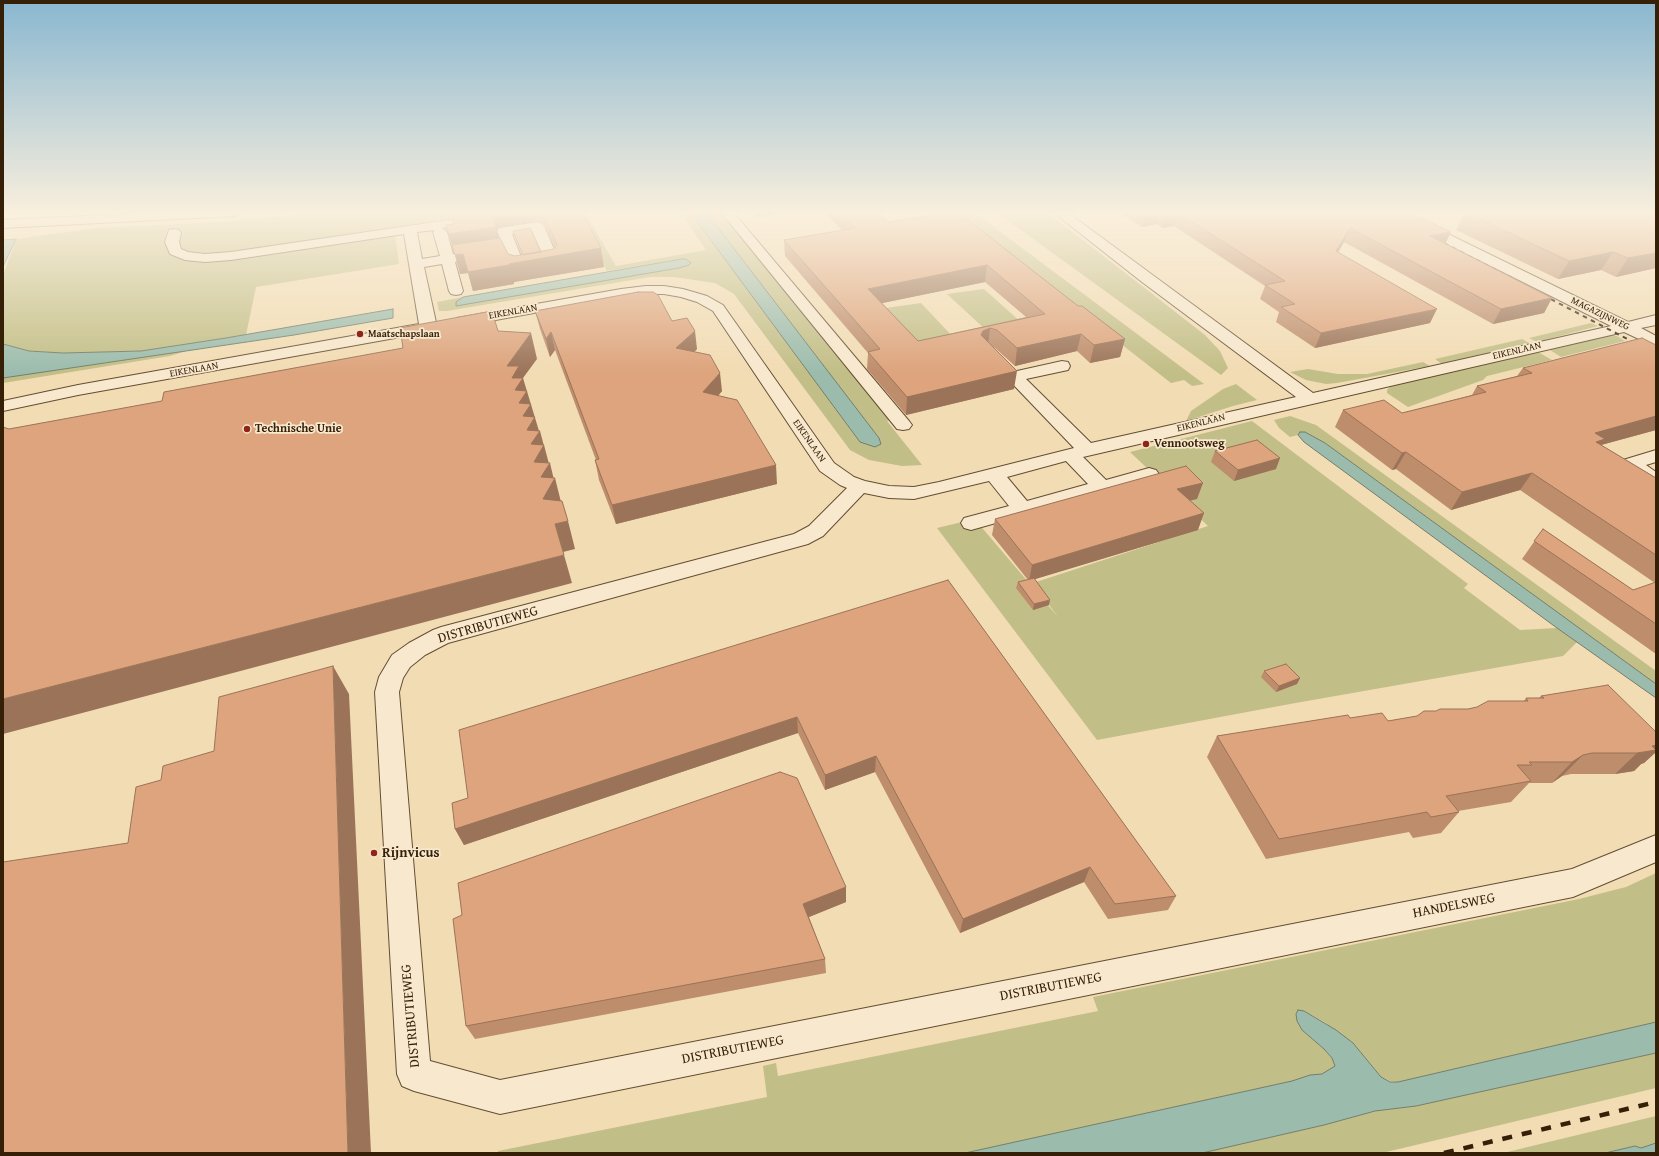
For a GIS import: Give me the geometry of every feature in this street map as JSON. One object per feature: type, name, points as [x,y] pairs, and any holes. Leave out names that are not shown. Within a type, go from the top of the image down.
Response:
[{"type":"street","points":[[419,266],[441,325]]},
{"type":"street","points":[[449,266],[456,291]]},
{"type":"street","points":[[518,266],[519,268],[533,266]]},
{"type":"street","points":[[772,266],[903,425]]},
{"type":"street","points":[[1130,266],[1309,398]]},
{"type":"street","name":"MAGAZIJNWEG","points":[[1502,266],[1656,342]]},
{"type":"street","name":"EIKENLAAN","points":[[3,406],[78,390],[621,293],[646,290],[664,290],[683,293],[702,299],[718,308],[827,467],[847,481],[860,486],[889,492],[914,493],[939,488],[1078,452],[1309,398],[1656,320]]},
{"type":"street","points":[[1062,366],[1009,372],[1078,452],[1102,487]]},
{"type":"street","name":"EIKENLAAN","points":[[3,400],[37,393],[78,390]]},
{"type":"street","points":[[1656,456],[1630,464],[1656,480]]},
{"type":"street","points":[[993,473],[1023,509]]},
{"type":"street","points":[[971,523],[1149,474]]},
{"type":"street","name":"DISTRIBUTIEWEG","points":[[860,486],[816,531],[801,539],[441,636],[417,649],[401,661],[391,677],[387,692],[414,1074],[500,1097],[1247,947]]},
{"type":"street","name":"HANDELSWEG","points":[[1247,947],[1573,883],[1656,848]]},
{"type":"shaded area","points":[[7,266],[387,266],[256,287],[246,335],[141,351],[63,353],[29,351],[3,344],[3,276]]},
{"type":"shaded area","points":[[604,266],[639,266],[607,271]]},
{"type":"shaded area","points":[[642,266],[686,266],[456,306],[456,302],[463,297]]},
{"type":"shaded area","points":[[683,266],[730,266],[860,442],[881,444],[879,438],[747,266],[775,266],[899,417],[887,421],[922,465],[902,466],[869,460],[850,450],[734,294],[715,283],[674,277],[650,277],[447,311],[439,311],[437,302],[463,297],[456,302],[456,305]]},
{"type":"shaded area","points":[[730,266],[747,266],[879,438],[881,444],[875,447],[860,442]]},
{"type":"shaded area","points":[[1021,266],[1046,266],[1204,384],[1192,386],[1184,380],[1171,383]]},
{"type":"shaded area","points":[[1070,266],[1116,266],[1205,335],[1220,351],[1228,368],[1221,375]]},
{"type":"shaded area","points":[[984,289],[1022,323],[987,331],[947,294]]},
{"type":"shaded area","points":[[921,303],[954,338],[916,347],[879,309]]},
{"type":"shaded area","points":[[393,309],[393,318],[294,335],[3,378],[3,344],[29,351],[63,353],[141,351]]},
{"type":"shaded area","points":[[1591,323],[1598,326],[1537,342],[1529,338]]},
{"type":"shaded area","points":[[1609,335],[1617,336],[1625,341],[1561,357],[1550,350]]},
{"type":"shaded area","points":[[1522,339],[1529,343],[1442,364],[1435,359]]},
{"type":"shaded area","points":[[190,350],[170,356],[3,383],[3,378]]},
{"type":"shaded area","points":[[1538,352],[1552,360],[1487,376],[1483,380],[1408,407],[1387,393],[1387,390],[1391,386]]},
{"type":"shaded area","points":[[1423,362],[1430,366],[1326,384],[1306,380],[1290,372],[1308,369],[1338,374],[1367,374]]},
{"type":"shaded area","points":[[1236,384],[1257,400],[1186,421],[1191,411],[1223,389]]},
{"type":"shaded area","points":[[1290,416],[1316,425],[1656,671],[1656,684],[1325,443],[1305,432],[1300,432],[1298,435],[1290,437],[1279,428],[1274,420]]},
{"type":"shaded area","points":[[1252,421],[1468,584],[1464,588],[1520,630],[1557,628],[1577,642],[1563,656],[1097,740],[937,528],[962,522],[978,523],[1058,617],[1033,583],[1208,526],[1130,452]]},
{"type":"shaded area","points":[[1300,432],[1305,432],[1325,443],[1656,684],[1656,698],[1557,628],[1304,442],[1298,435]]},
{"type":"shaded area","points":[[1656,873],[1656,1022],[1398,1082],[1390,1081],[1381,1077],[1353,1043],[1324,1022],[1304,1011],[1296,1014],[1297,1021],[1302,1030],[1324,1049],[1332,1058],[1336,1066],[1322,1074],[1310,1075],[1292,1081],[965,1153],[498,1153],[498,1151],[767,1097],[763,1066],[776,1063],[778,1076],[1098,1011],[1093,997],[1579,899],[1626,887]]},
{"type":"shaded area","points":[[1298,1010],[1304,1011],[1336,1030],[1353,1043],[1381,1077],[1390,1082],[1398,1082],[1656,1022],[1656,1053],[1416,1106],[1375,1111],[1324,1125],[1202,1153],[965,1153],[1292,1081],[1310,1075],[1322,1074],[1335,1066],[1332,1058],[1302,1030],[1297,1021],[1296,1014]]},
{"type":"shaded area","points":[[1656,1053],[1656,1088],[1382,1153],[1202,1153],[1324,1125],[1375,1111],[1416,1106]]},
{"type":"shaded area","points":[[1656,1116],[1656,1143],[1641,1148],[1635,1146],[1604,1153],[1503,1153]]},
{"type":"shaded area","points":[[1656,1143],[1656,1153],[1605,1153],[1635,1146],[1641,1148]]},
{"type":"building","points":[[466,266],[503,266],[468,272]]},
{"type":"building","points":[[807,266],[982,266],[868,289],[918,341],[1045,314],[988,266],[1027,266],[1078,306],[1082,306],[1125,339],[1094,345],[1081,334],[1017,348],[997,330],[990,328],[983,331],[981,335],[1017,371],[907,397],[868,352],[880,349]]},
{"type":"building","points":[[1261,266],[1362,266],[1437,309],[1321,333],[1281,307],[1295,304],[1265,285],[1285,281]]},
{"type":"building","points":[[1421,266],[1489,266],[1552,298],[1501,309]]},
{"type":"building","points":[[638,292],[653,292],[658,295],[672,321],[687,318],[695,331],[676,348],[710,355],[720,373],[703,392],[737,400],[776,465],[612,505],[595,460],[599,459],[551,332],[546,339],[535,311]]},
{"type":"building","points":[[492,311],[498,331],[531,333],[507,366],[519,366],[512,378],[523,378],[515,390],[527,391],[519,403],[531,404],[523,416],[535,417],[527,430],[540,431],[531,444],[544,445],[534,462],[550,463],[541,477],[555,478],[543,499],[562,501],[568,521],[555,524],[564,555],[3,699],[3,427],[9,429],[162,401],[164,392],[403,348],[400,328]]},
{"type":"building","points":[[1642,338],[1656,345],[1656,416],[1595,433],[1605,439],[1596,442],[1656,478],[1656,555],[1532,473],[1462,492],[1406,452],[1402,453],[1343,410],[1384,400],[1402,413],[1486,392],[1477,386],[1532,373],[1523,368]]},
{"type":"building","points":[[1257,440],[1280,458],[1238,470],[1215,451]]},
{"type":"building","points":[[1186,466],[1203,483],[1177,489],[1204,513],[1032,565],[995,519]]},
{"type":"building","points":[[1543,529],[1633,590],[1656,582],[1656,624],[1534,541]]},
{"type":"building","points":[[1034,578],[1050,600],[1034,604],[1018,582]]},
{"type":"building","points":[[948,580],[1176,896],[1115,904],[1090,867],[963,919],[876,756],[825,775],[797,717],[455,829],[452,803],[468,798],[459,730]]},
{"type":"building","points":[[1286,664],[1300,678],[1279,686],[1264,671]]},
{"type":"building","points":[[333,666],[348,1153],[3,1153],[3,862],[128,843],[136,787],[161,780],[163,766],[214,751],[219,697]]},
{"type":"building","points":[[1608,685],[1656,732],[1656,745],[1652,746],[1656,750],[1637,753],[1592,753],[1583,755],[1572,762],[1529,762],[1532,765],[1517,765],[1531,781],[1446,796],[1459,812],[1431,817],[1427,812],[1279,839],[1217,736],[1348,715],[1350,718],[1382,713],[1388,721],[1417,716],[1424,711],[1436,711],[1440,709],[1468,709],[1477,707],[1488,701],[1528,701],[1526,698],[1544,698],[1541,696]]},
{"type":"building","points":[[780,772],[797,778],[846,887],[803,904],[825,959],[466,1026],[453,919],[462,915],[458,883]]},
{"type":"railway","points":[[1488,266],[1527,286]]},
{"type":"railway","points":[[1543,295],[1656,354]]},
{"type":"railway","points":[[1444,1153],[1656,1102]]},
{"type":"place","name":"Maatschapslaan","points":[[360,334]]},
{"type":"place","name":"Technische Unie","points":[[247,429]]},
{"type":"place","name":"Vennootsweg","points":[[1146,444]]},
{"type":"place","name":"Rijnvicus","points":[[374,853]]}]
